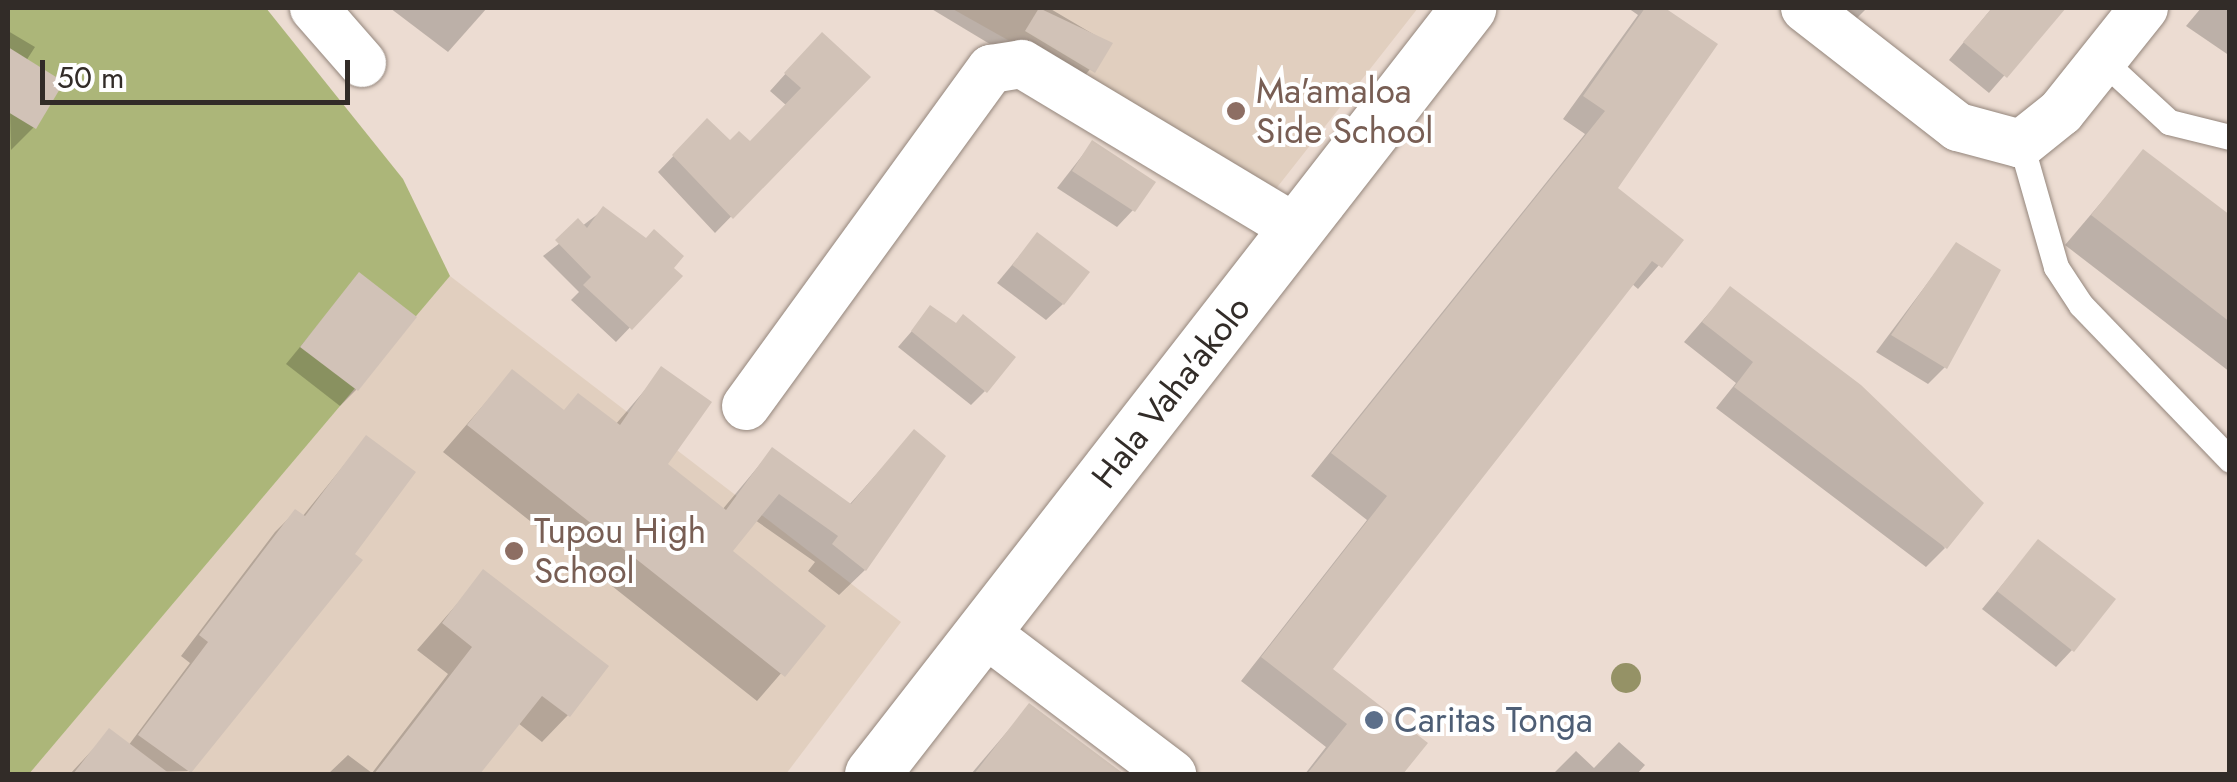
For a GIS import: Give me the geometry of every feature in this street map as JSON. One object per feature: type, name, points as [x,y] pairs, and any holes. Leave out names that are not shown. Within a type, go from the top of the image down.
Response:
[{"type":"main road","name":"Hala Vaha'akolo","points":[[872,774],[1468,8]]},
{"type":"street","points":[[314,8],[362,63]]},
{"type":"street","points":[[1805,8],[1958,127],[2021,144],[2103,60],[2144,8]]},
{"type":"street","points":[[746,406],[991,69],[1022,64],[1296,229]]},
{"type":"street","points":[[984,632],[1172,774]]},
{"type":"lane","points":[[2103,60],[2169,122],[2230,137]]},
{"type":"lane","points":[[2021,144],[2056,267],[2072,292],[2230,460]]},
{"type":"shaded area","name":"Ma'amaloa Side School","points":[[951,8],[1418,8],[1275,190]]},
{"type":"shaded area","name":"Tupou High School","points":[[450,276],[901,622],[786,774],[29,774]]},
{"type":"green space","points":[[8,8],[266,8],[403,179],[450,276],[29,774],[8,774]]},
{"type":"building","points":[[1039,8],[1113,43],[1095,73],[1025,31]]},
{"type":"building","points":[[1645,8],[1665,8],[1718,44],[1618,188],[1684,240],[1662,268],[1652,261],[1333,669],[1428,743],[1403,774],[1307,774],[1347,724],[1261,657],[1387,496],[1331,453],[1605,111],[1583,96]]},
{"type":"building","points":[[1992,8],[2066,8],[2007,78],[1963,42]]},
{"type":"building","points":[[822,32],[871,77],[733,219],[672,155],[707,118],[730,140],[739,131],[750,141],[801,88],[784,73]]},
{"type":"building","points":[[8,47],[64,82],[36,129],[8,112]]},
{"type":"building","points":[[1092,140],[1156,182],[1135,212],[1072,171]]},
{"type":"building","points":[[2143,149],[2230,215],[2230,322],[2091,215]]},
{"type":"building","points":[[603,206],[646,238],[654,229],[684,256],[674,268],[683,276],[632,330],[583,285],[591,277],[555,240],[578,218],[587,228]]},
{"type":"building","points":[[1037,232],[1090,272],[1064,305],[1012,265]]},
{"type":"building","points":[[1956,242],[2001,270],[1947,369],[1891,335]]},
{"type":"building","points":[[359,272],[417,317],[358,391],[300,347]]},
{"type":"building","points":[[1730,286],[1861,385],[1984,503],[1947,549],[1734,387],[1753,362],[1702,322]]},
{"type":"building","points":[[930,305],[956,323],[963,314],[1016,357],[987,393],[911,331]]},
{"type":"building","points":[[661,366],[712,402],[668,464],[726,510],[772,447],[851,504],[914,429],[946,456],[866,571],[832,544],[838,536],[779,494],[733,551],[826,626],[785,677],[467,425],[512,369],[564,410],[578,393],[620,425]]},
{"type":"building","points":[[366,435],[416,472],[355,554],[363,560],[191,773],[138,735],[208,642],[199,635],[295,509],[305,516]]},
{"type":"building","points":[[2038,539],[2116,599],[2074,652],[1997,591]]},
{"type":"building","points":[[483,569],[609,666],[570,717],[542,696],[480,774],[374,774],[472,647],[442,623]]},
{"type":"building","points":[[1029,703],[1124,774],[974,774]]},
{"type":"building","points":[[109,728],[170,774],[73,774]]},
{"type":"place","name":"Ma'amaloa Side School","points":[[1236,111]]},
{"type":"place","name":"Tupou High School","points":[[514,551]]},
{"type":"place","name":"Caritas Tonga","points":[[1374,720]]}]
